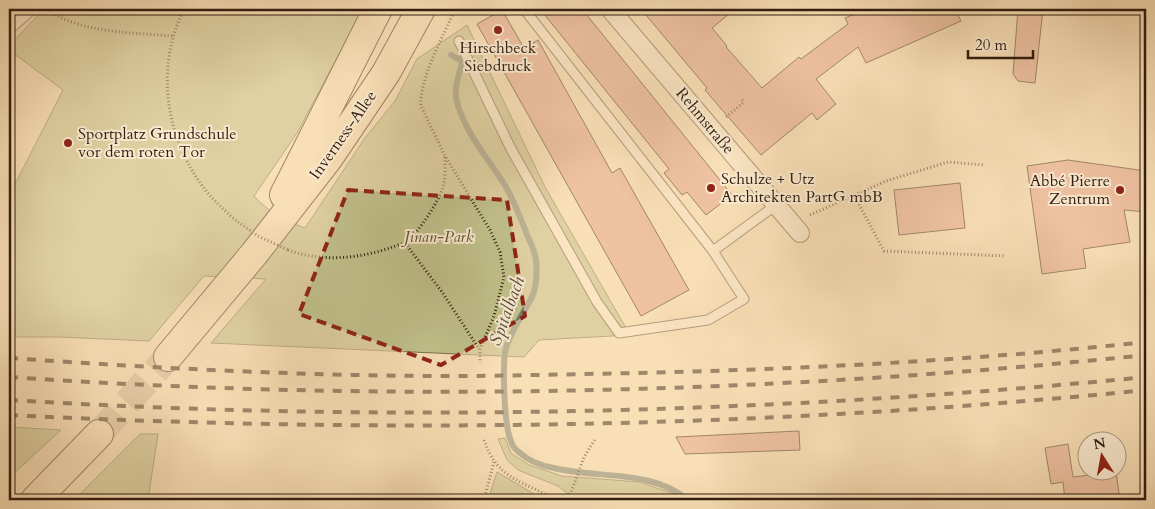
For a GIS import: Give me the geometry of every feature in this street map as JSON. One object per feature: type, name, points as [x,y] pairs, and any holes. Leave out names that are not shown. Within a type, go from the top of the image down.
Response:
[{"type":"main road","name":"Inverness-Allee","points":[[254,254],[378,9]]},
{"type":"main road","name":"Inverness-Allee","points":[[168,357],[254,254],[328,159],[386,74],[421,9]]},
{"type":"main road","points":[[35,500],[99,434]]},
{"type":"street","points":[[9,24],[26,9]]},
{"type":"street","name":"Rehmstraße","points":[[610,9],[796,228]]},
{"type":"lane","points":[[459,41],[510,147],[597,302],[618,333],[708,320],[744,299],[713,251],[524,9]]},
{"type":"lane","points":[[713,251],[776,205]]},
{"type":"path","points":[[46,9],[67,20],[93,28],[117,32],[172,36]]},
{"type":"path","points":[[184,9],[172,36],[167,86],[170,112],[179,146],[192,171],[208,193],[238,222],[258,236],[288,250],[312,256],[335,258],[356,257],[405,243],[437,202],[444,186],[445,156]]},
{"type":"path","points":[[455,9],[430,67],[421,106],[445,156],[486,223],[500,252],[504,277],[494,316],[480,349],[480,363]]},
{"type":"path","points":[[712,129],[743,103],[742,98]]},
{"type":"path","points":[[796,228],[854,195],[886,181],[948,162],[986,165]]},
{"type":"path","points":[[854,195],[884,251],[1006,256]]},
{"type":"path","points":[[405,243],[442,292],[480,349]]},
{"type":"path","points":[[565,500],[575,484],[583,460],[596,438]]},
{"type":"path","points":[[484,440],[494,462],[514,479],[555,500]]},
{"type":"path","points":[[484,500],[494,462]]},
{"type":"highlighted area","points":[[348,190],[507,200],[525,316],[441,365],[299,314]]},
{"type":"green space","name":"Jinan-Park","points":[[44,9],[363,9],[297,133],[254,196],[265,207],[305,228],[365,138],[395,101],[417,59],[467,25],[545,187],[630,335],[539,340],[524,357],[211,343],[266,279],[204,276],[149,341],[9,337],[9,196],[63,90],[9,50],[9,46]]},
{"type":"green space","points":[[9,427],[61,430],[9,478]]},
{"type":"green space","points":[[140,434],[158,434],[148,500],[74,500]]},
{"type":"green space","points":[[505,438],[511,453],[529,465],[562,476],[639,482],[677,495],[683,500],[576,500],[558,486],[518,470],[507,460],[498,439]]},
{"type":"green space","points":[[497,472],[541,498],[543,500],[488,500]]},
{"type":"building","points":[[540,9],[582,9],[732,195],[706,215],[687,192],[682,195],[664,173],[669,169]]},
{"type":"building","points":[[641,9],[735,9],[712,28],[762,88],[799,57],[801,59],[848,24],[845,18],[866,9],[955,9],[961,21],[866,63],[858,47],[816,79],[836,104],[817,120],[812,113],[761,155],[705,90],[707,88]]},
{"type":"building","points":[[1018,9],[1043,9],[1035,83],[1018,81],[1013,74]]},
{"type":"building","points":[[502,10],[524,48],[538,40],[612,173],[620,168],[689,290],[641,316],[477,24]]},
{"type":"building","points":[[1068,160],[1146,171],[1146,212],[1124,210],[1130,242],[1083,249],[1086,268],[1042,274],[1027,166]]},
{"type":"building","points":[[960,183],[965,228],[899,235],[894,190]]},
{"type":"building","points":[[799,431],[800,450],[685,454],[676,437]]},
{"type":"building","points":[[1068,444],[1073,477],[1078,476],[1078,482],[1117,482],[1120,500],[1065,500],[1063,482],[1051,484],[1045,448]]},
{"type":"waterway","name":"Spitalbach","points":[[451,55],[462,61],[456,89],[459,110],[470,133],[509,192],[536,260],[534,293],[511,334],[506,348],[505,409],[512,445],[527,458],[545,466],[571,471],[624,476],[658,483],[688,500]]},
{"type":"tunnel","points":[[99,434],[168,357]]},
{"type":"railway","points":[[9,358],[284,373],[496,376],[829,366],[956,359],[1146,342]]},
{"type":"railway","points":[[9,377],[293,390],[435,392],[578,390],[862,379],[1146,355]]},
{"type":"railway","points":[[9,400],[293,411],[435,413],[578,411],[720,407],[862,399],[1004,390],[1146,377]]},
{"type":"railway","points":[[9,415],[151,421],[294,424],[578,424],[721,420],[863,413],[1146,390]]},
{"type":"place","name":"Hirschbeck Siebdruck","points":[[498,30]]},
{"type":"place","name":"Sportplatz Grundschule vor dem roten Tor","points":[[68,143]]},
{"type":"place","name":"Schulze + Utz Architekten PartG mbB","points":[[711,188]]},
{"type":"place","name":"Abbé Pierre Zentrum","points":[[1120,190]]}]
